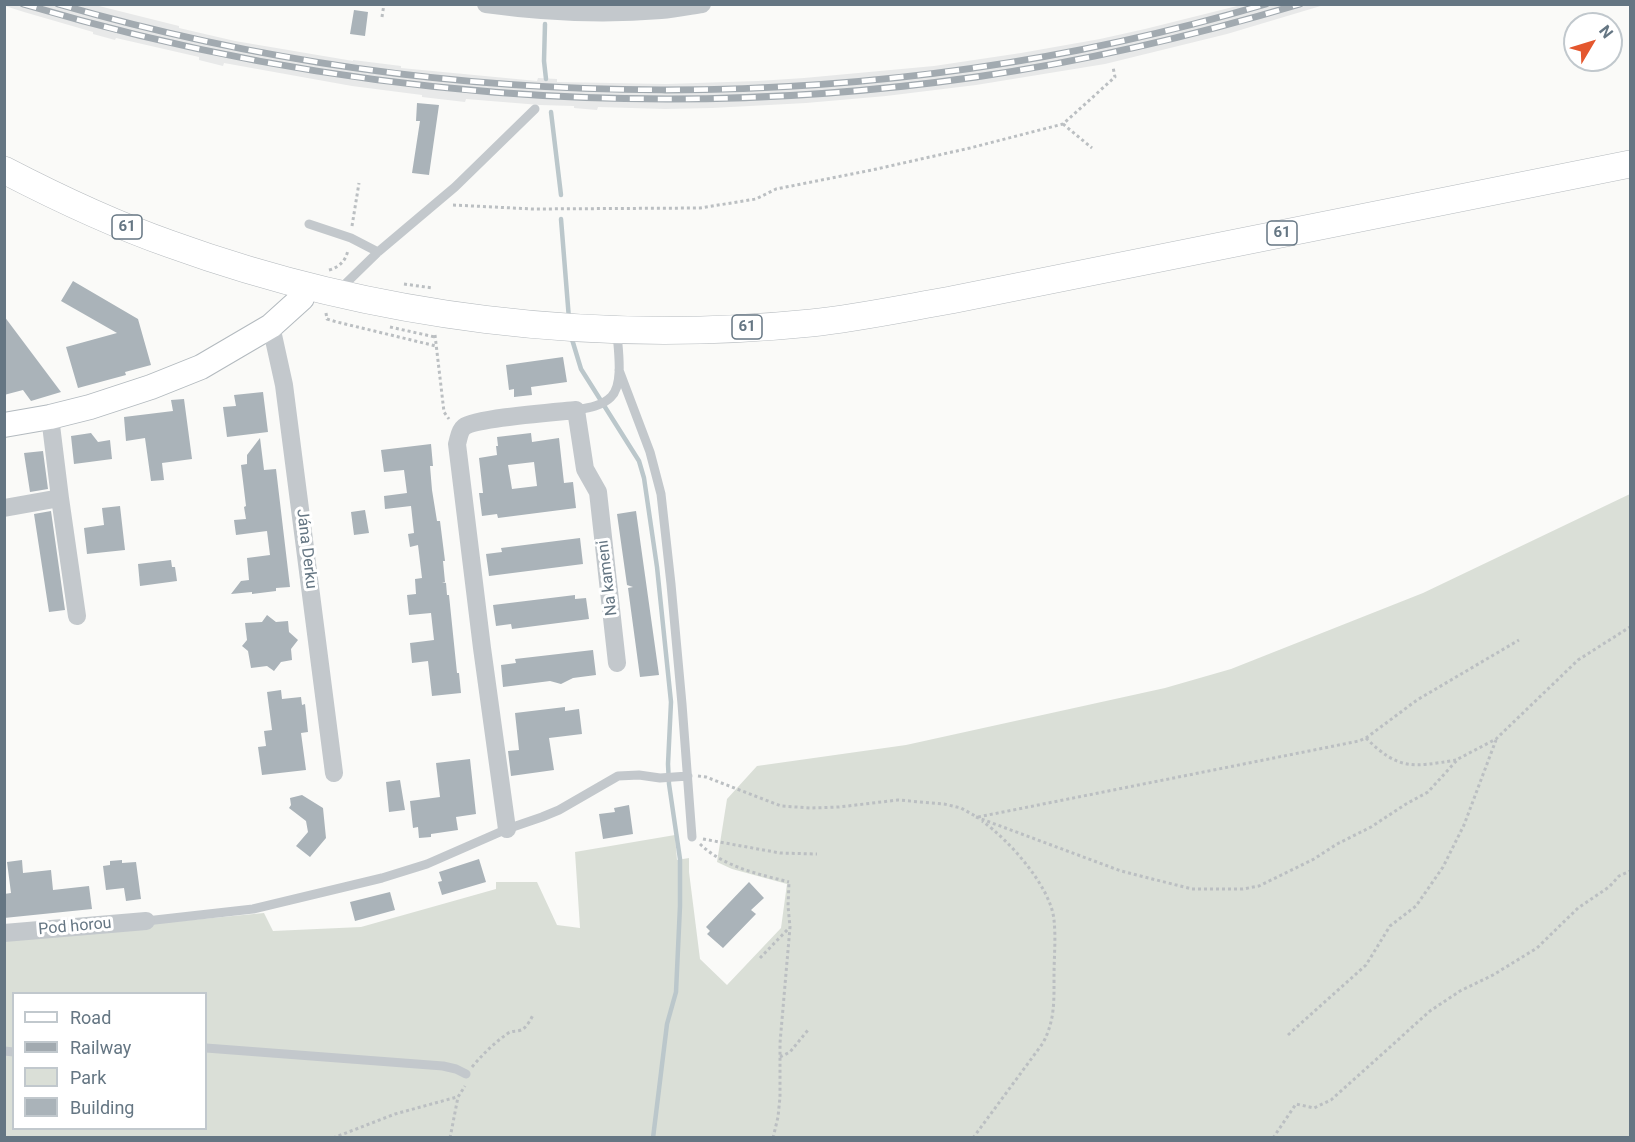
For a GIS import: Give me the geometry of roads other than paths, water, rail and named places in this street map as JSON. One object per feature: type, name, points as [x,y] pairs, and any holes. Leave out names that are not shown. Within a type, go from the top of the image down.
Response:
[{"type":"main road","name":"61","points":[[4,170],[98,215],[168,244],[322,290],[444,314],[572,328],[617,330],[734,328],[812,322],[881,312],[1630,164]]},
{"type":"street","points":[[486,4],[590,13],[662,10],[702,4]]},
{"type":"street","points":[[4,425],[90,407],[201,367],[271,326],[302,298],[322,290]]},
{"type":"street","name":"Jána Derku","points":[[271,326],[286,396],[334,773]]},
{"type":"street","points":[[507,829],[475,534],[457,444],[460,432],[472,423],[584,408]]},
{"type":"street","name":"Na kameni","points":[[584,408],[585,469],[598,492],[617,663]]},
{"type":"street","points":[[51,417],[77,616]]},
{"type":"street","points":[[4,508],[60,498]]},
{"type":"street","name":"Pod horou","points":[[4,933],[146,921]]},
{"type":"lane","points":[[322,290],[378,252],[436,204],[536,109]]},
{"type":"lane","points":[[309,224],[351,238],[378,252]]},
{"type":"lane","points":[[584,408],[610,399],[617,387],[619,370],[617,330]]},
{"type":"lane","points":[[619,370],[650,452],[661,494],[675,628],[692,837]]},
{"type":"lane","points":[[146,921],[254,909],[382,878],[427,864],[507,829],[559,810],[618,776],[639,775],[660,778],[688,776]]},
{"type":"lane","points":[[207,1048],[443,1066],[466,1074]]},
{"type":"waterway","points":[[545,24],[546,79]]},
{"type":"waterway","points":[[551,112],[561,195]]},
{"type":"waterway","points":[[561,219],[569,319]]},
{"type":"waterway","points":[[571,336],[581,369],[639,461],[644,478],[657,567],[671,702],[668,764],[680,859],[680,906],[676,992],[667,1024],[653,1138]]},
{"type":"railway","points":[[23,4],[140,35],[257,61],[376,80],[495,92],[615,98],[736,98],[856,91],[976,77],[1139,46],[1220,27],[1300,4]]},
{"type":"railway","points":[[58,4],[206,41],[356,68],[509,84],[662,90],[815,85],[967,69],[1118,42],[1266,4]]}]
